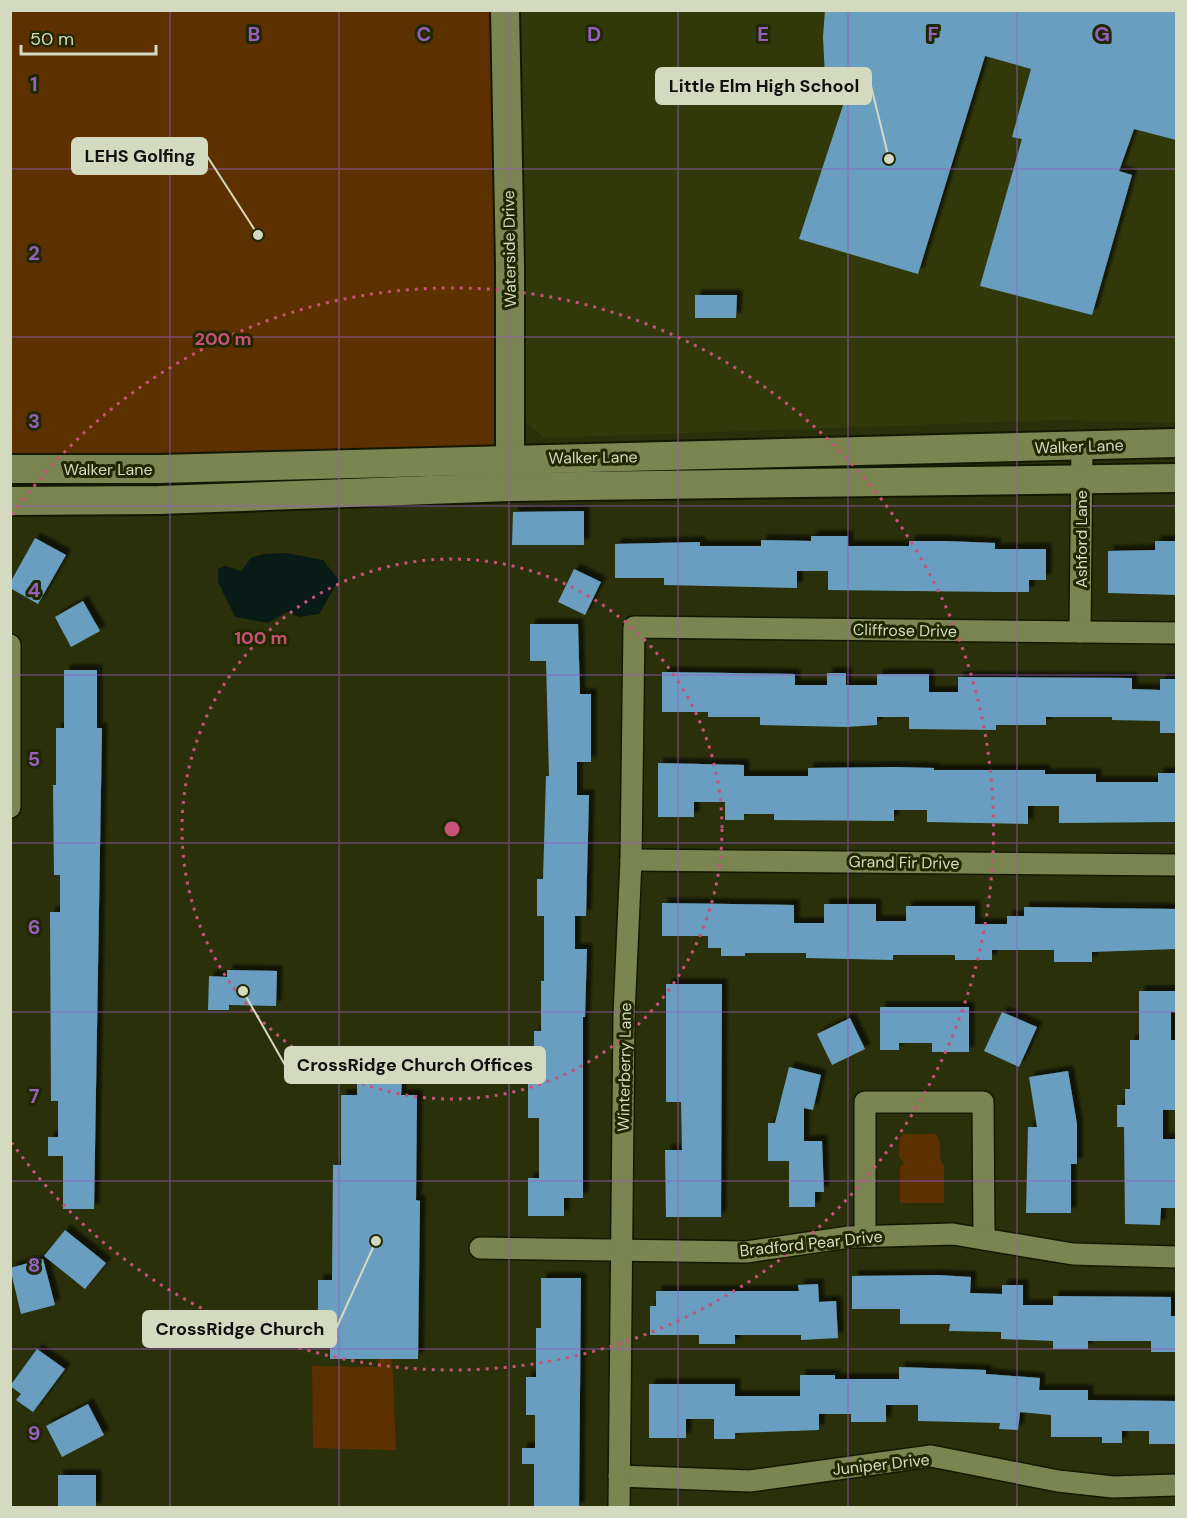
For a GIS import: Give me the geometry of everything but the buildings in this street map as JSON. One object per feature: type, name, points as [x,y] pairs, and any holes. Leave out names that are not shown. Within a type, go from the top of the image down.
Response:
[{"type":"street","name":"Waterside Drive","points":[[505,10],[510,266],[510,487]]},
{"type":"street","name":"Walker Lane","points":[[10,469],[159,469],[1176,443]]},
{"type":"street","name":"Ashford Lane","points":[[1080,632],[1082,446]]},
{"type":"street","points":[[159,469],[159,500]]},
{"type":"street","name":"Walker Lane","points":[[10,501],[159,500],[510,487],[1176,478]]},
{"type":"street","name":"Cliffrose Drive","points":[[634,627],[1176,633]]},
{"type":"street","name":"Winterberry Lane","points":[[619,1508],[624,1015],[631,860],[634,627]]},
{"type":"street","points":[[10,807],[11,645]]},
{"type":"street","name":"Grand Fir Drive","points":[[631,860],[1176,865]]},
{"type":"street","points":[[865,1236],[865,1102],[983,1102],[984,1239]]},
{"type":"street","name":"Bradford Pear Drive","points":[[480,1248],[746,1252],[800,1242],[865,1236],[953,1234],[1073,1254],[1176,1257]]},
{"type":"street","name":"Juniper Drive","points":[[620,1476],[750,1480],[931,1456],[1058,1480],[1113,1487],[1176,1485]]},
{"type":"shaded area","points":[[10,11],[501,11],[511,459],[11,468]]},
{"type":"shaded area","points":[[518,11],[1176,11],[1176,423],[1060,420],[544,438],[524,420]]},
{"type":"shaded area","points":[[905,1134],[936,1134],[940,1142],[940,1159],[944,1166],[944,1203],[900,1203],[900,1167],[904,1163],[899,1156],[900,1137]]},
{"type":"shaded area","points":[[378,1359],[392,1359],[396,1450],[313,1448],[312,1366],[378,1367]]},
{"type":"water","points":[[286,553],[323,560],[339,580],[319,614],[300,617],[287,612],[268,623],[235,617],[218,582],[218,569],[225,566],[241,571],[251,558],[264,554]]},
{"type":"place","name":"Little Elm High School","points":[[889,159]]},
{"type":"place","name":"LEHS Golfing","points":[[258,235]]},
{"type":"place","name":"CrossRidge Church Offices","points":[[243,991]]},
{"type":"place","name":"CrossRidge Church","points":[[376,1241]]}]
